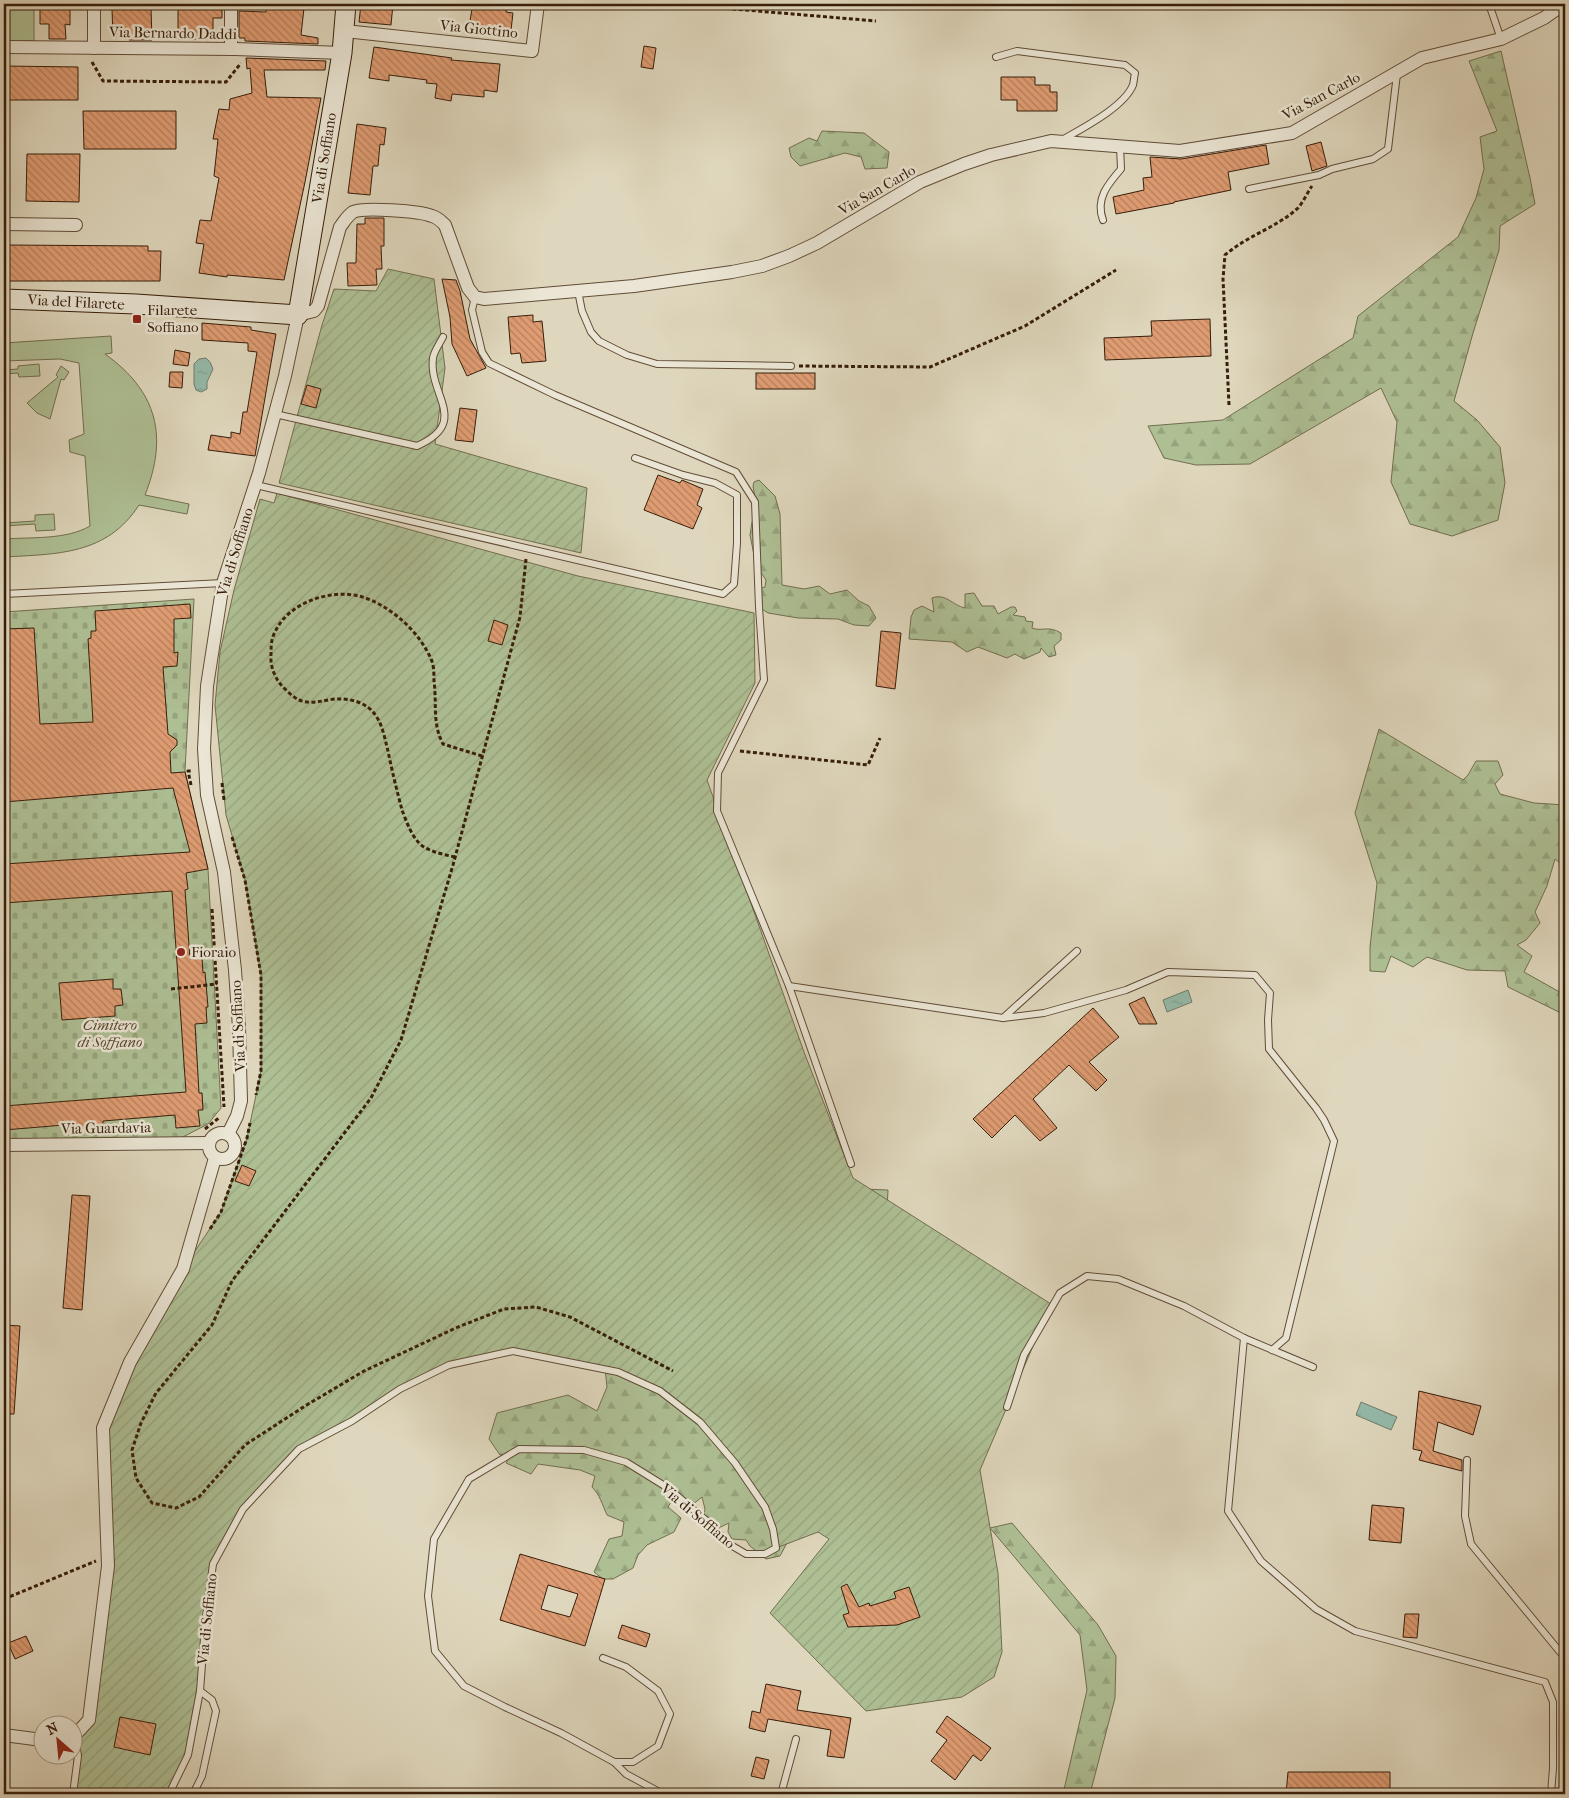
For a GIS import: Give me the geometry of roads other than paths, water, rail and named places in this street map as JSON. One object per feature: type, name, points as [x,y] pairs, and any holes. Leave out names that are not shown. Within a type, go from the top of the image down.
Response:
[{"type":"street","points":[[92,53],[94,4]]},
{"type":"street","points":[[230,4],[231,49]]},
{"type":"street","name":"Via di Soffiano","points":[[228,1134],[237,1116],[241,1101],[239,1028],[235,970],[224,872],[207,795],[204,749],[207,686],[223,583],[256,485],[275,414],[298,314],[342,53],[346,4]]},
{"type":"street","name":"Via Giottino","points":[[345,32],[532,51],[538,4]]},
{"type":"street","name":"Via San Carlo","points":[[475,297],[497,299],[634,286],[732,272],[774,263],[817,243],[920,182],[991,155],[1051,141],[1180,151],[1292,133],[1422,58],[1501,39],[1544,18],[1564,4]]},
{"type":"street","name":"Via Bernardo Daddi","points":[[4,47],[92,53],[231,49],[342,53]]},
{"type":"street","points":[[298,314],[314,311],[318,306],[340,227],[347,217],[355,211],[420,213],[439,220],[445,225],[468,288],[475,297]]},
{"type":"street","points":[[4,224],[76,225]]},
{"type":"street","name":"Via del Filarete","points":[[4,299],[136,304],[298,314]]},
{"type":"street","points":[[222,1133],[228,1134],[235,1142],[233,1154],[222,1160],[215,1158],[210,1152],[209,1143],[214,1136],[222,1133]]},
{"type":"street","name":"Via Guardavia","points":[[4,1146],[209,1143]]},
{"type":"street","points":[[82,1727],[89,1720],[108,1566],[103,1428],[130,1362],[183,1269],[215,1158]]},
{"type":"street","points":[[4,1735],[32,1739]]},
{"type":"lane","points":[[1489,4],[1501,39]]},
{"type":"lane","points":[[996,57],[1017,50],[1125,65],[1134,73],[1133,84],[1124,98],[1093,123],[1059,142]]},
{"type":"lane","points":[[1249,189],[1320,176],[1332,169],[1373,159],[1388,149],[1397,73]]},
{"type":"lane","points":[[1103,220],[1100,211],[1100,200],[1121,168],[1120,146]]},
{"type":"lane","points":[[578,291],[582,311],[591,332],[599,341],[627,355],[656,364],[791,366]]},
{"type":"lane","points":[[475,297],[472,310],[482,352],[489,363],[554,395],[736,472],[755,502],[758,607],[764,680],[718,773],[717,811],[789,986],[851,1164]]},
{"type":"lane","points":[[275,414],[417,446],[429,441],[443,425],[446,413],[435,380],[433,357],[443,336]]},
{"type":"lane","points":[[256,485],[723,594],[734,584],[737,543],[737,494],[715,483],[683,475],[635,458]]},
{"type":"lane","points":[[4,594],[223,583]]},
{"type":"lane","points":[[1003,1018],[1076,951]]},
{"type":"lane","points":[[789,986],[1003,1018],[1044,1013],[1126,990],[1168,972],[1255,976],[1270,993],[1268,1020],[1269,1049],[1316,1108],[1334,1142],[1286,1338],[1272,1350]]},
{"type":"lane","points":[[1007,1408],[1024,1355],[1060,1292],[1088,1276],[1118,1279],[1184,1306],[1244,1338],[1313,1367]]},
{"type":"lane","points":[[1244,1338],[1228,1512],[1261,1562],[1316,1609],[1355,1631],[1544,1682],[1553,1702],[1551,1794]]},
{"type":"lane","name":"Via di Soffiano","points":[[169,1794],[188,1755],[200,1691],[205,1625],[213,1564],[243,1509],[300,1449],[352,1421],[400,1389],[449,1364],[512,1351],[618,1372],[660,1391],[700,1422],[735,1463],[765,1507],[773,1529],[776,1548],[765,1554],[746,1554],[729,1544],[708,1522],[668,1488],[626,1462],[584,1450],[519,1449],[469,1479],[434,1540],[428,1596],[435,1651],[464,1686],[561,1733],[614,1762]]},
{"type":"lane","points":[[1466,1460],[1465,1516],[1471,1544],[1565,1658]]},
{"type":"lane","points":[[603,1658],[626,1667],[658,1691],[670,1714],[658,1746],[633,1762],[614,1762]]},
{"type":"lane","points":[[193,1794],[202,1776],[216,1711],[212,1700],[200,1691]]},
{"type":"lane","points":[[781,1794],[796,1739]]},
{"type":"lane","points":[[614,1762],[626,1774],[663,1794]]},
{"type":"lane","points":[[73,1794],[77,1766]]},
{"type":"water","points":[[206,358],[213,369],[207,382],[207,389],[201,392],[196,390],[194,384],[194,364],[199,359]]},
{"type":"water","points":[[1188,990],[1192,1002],[1167,1012],[1163,1000]]},
{"type":"water","points":[[1361,1402],[1397,1417],[1391,1430],[1356,1415]]},
{"type":"place","name":"Filarete Soffiano","points":[[137,319]]},
{"type":"place","name":"Fioraio","points":[[181,952]]},
{"type":"park label","name":"Cimitero di Soffiano","points":[[110,1034]]}]
